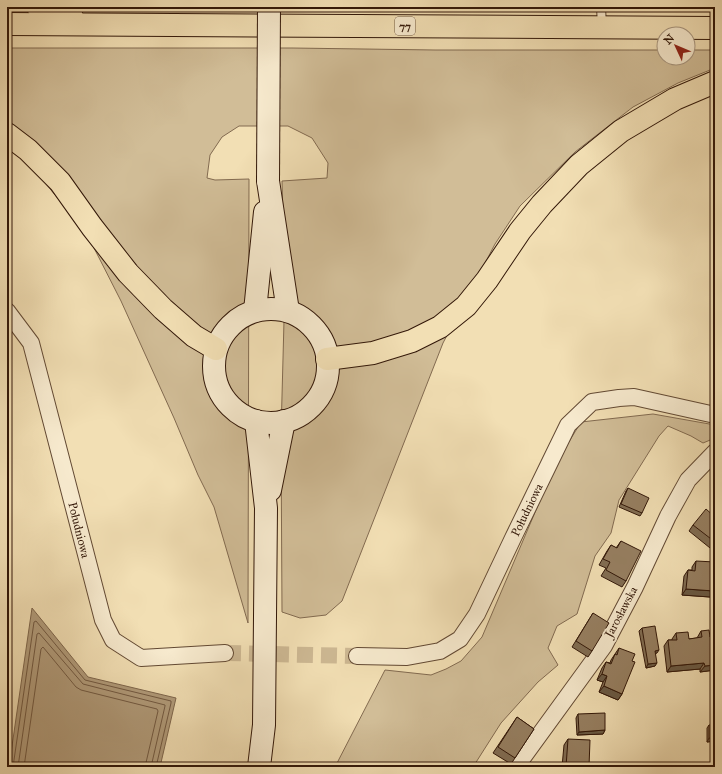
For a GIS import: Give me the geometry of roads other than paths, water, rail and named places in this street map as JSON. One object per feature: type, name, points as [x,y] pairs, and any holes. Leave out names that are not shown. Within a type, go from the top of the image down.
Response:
[{"type":"main road","points":[[38,7],[94,24]]},
{"type":"main road","points":[[255,311],[268,181],[269,7]]},
{"type":"main road","name":"77","points":[[7,24],[601,17],[715,28]]},
{"type":"main road","points":[[327,359],[373,353],[412,341],[440,327],[466,306],[487,280],[520,231],[542,204],[579,165],[621,131],[675,99],[715,82]]},
{"type":"main road","points":[[7,134],[28,150],[60,182],[128,273],[163,309],[194,336],[216,349]]},
{"type":"main road","points":[[268,181],[288,311]]},
{"type":"main road","points":[[272,309],[288,311],[310,324],[319,335],[324,346],[327,359],[327,375],[322,391],[313,405],[300,415],[284,421],[270,423],[256,421],[235,411],[221,393],[214,372],[216,349],[220,338],[231,325],[244,315],[255,311],[272,309]]},
{"type":"main road","points":[[256,421],[266,508],[264,725],[259,767]]},
{"type":"main road","points":[[266,508],[284,421]]},
{"type":"street","name":"Południowa","points":[[7,311],[31,343],[102,620],[113,640],[141,658],[225,653]]},
{"type":"street","name":"Południowa","points":[[357,656],[407,657],[440,651],[460,639],[477,614],[568,425],[592,402],[634,397],[715,415]]},
{"type":"street","name":"Jarosławska","points":[[516,767],[604,646],[635,588],[668,516],[688,480],[715,452]]},
{"type":"water","points":[[32,608],[88,677],[176,698],[160,767],[9,767]]},
{"type":"tunnel","points":[[225,653],[357,656]]}]
